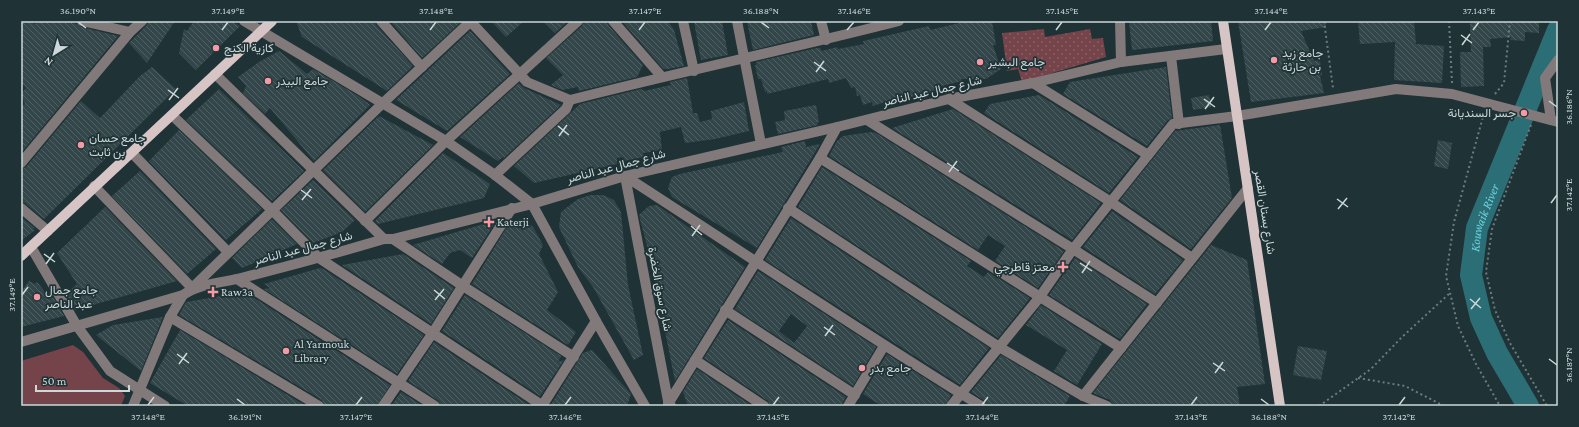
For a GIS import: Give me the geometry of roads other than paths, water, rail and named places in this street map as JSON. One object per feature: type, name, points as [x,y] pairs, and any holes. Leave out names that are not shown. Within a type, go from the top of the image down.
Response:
[{"type":"main road","points":[[21,256],[94,186],[132,153],[272,21]]},
{"type":"main road","name":"شارع بستان القصر","points":[[1223,21],[1280,406]]},
{"type":"street","points":[[21,163],[130,32],[142,21]]},
{"type":"street","points":[[244,21],[262,30],[446,141],[532,204],[642,404]]},
{"type":"street","points":[[381,21],[422,67]]},
{"type":"street","points":[[94,186],[192,288],[470,21],[527,82],[570,100],[662,77],[826,40],[899,21]]},
{"type":"street","points":[[365,221],[446,141],[578,21]]},
{"type":"street","points":[[613,21],[662,77]]},
{"type":"street","points":[[683,21],[694,71]]},
{"type":"street","points":[[737,21],[761,144]]},
{"type":"street","points":[[821,21],[826,40]]},
{"type":"street","points":[[1120,21],[1121,62]]},
{"type":"street","points":[[88,22],[130,32]]},
{"type":"street","name":"شارع جمال عبد الناصر","points":[[21,342],[183,295],[192,288],[237,279],[388,239],[532,204],[625,176],[867,120],[949,99],[1033,83],[1121,62],[1226,49]]},
{"type":"street","points":[[1171,56],[1179,124]]},
{"type":"street","points":[[951,406],[1039,298],[1073,249],[1174,124],[1237,116],[1396,89],[1452,94],[1554,121],[1545,78],[1558,60]]},
{"type":"street","points":[[215,74],[365,221],[388,239],[574,357]]},
{"type":"street","points":[[1033,83],[1148,155]]},
{"type":"street","points":[[949,99],[1111,202],[1192,258]]},
{"type":"street","points":[[494,175],[566,109],[570,100]]},
{"type":"street","points":[[172,115],[272,210],[319,258],[542,406],[596,321]]},
{"type":"street","points":[[867,120],[1157,303]]},
{"type":"street","points":[[669,405],[725,310],[820,158],[837,127]]},
{"type":"street","points":[[132,153],[228,252]]},
{"type":"street","points":[[820,158],[1120,348]]},
{"type":"street","points":[[625,176],[756,260],[884,346],[981,406]]},
{"type":"street","name":"شارع سوق الخضرة","points":[[625,176],[669,405]]},
{"type":"street","points":[[1083,396],[1248,188]]},
{"type":"street","points":[[21,208],[48,231]]},
{"type":"street","points":[[383,406],[432,334],[512,208]]},
{"type":"street","points":[[788,208],[999,347],[1083,396],[1107,406]]},
{"type":"street","points":[[31,247],[77,326],[110,371],[164,406]]},
{"type":"street","points":[[237,279],[435,406]]},
{"type":"street","points":[[133,406],[170,317],[183,295]]},
{"type":"street","points":[[725,310],[855,395]]},
{"type":"street","points":[[170,317],[319,406]]},
{"type":"street","points":[[848,406],[884,346]]},
{"type":"street","points":[[695,360],[764,406]]},
{"type":"waterway","name":"Kouwaik River","points":[[1528,406],[1497,353],[1481,318],[1471,275],[1477,228],[1558,30]]},
{"type":"place","name":"كازية الكنج","points":[[216,48]]},
{"type":"place","name":"جامع زيد بن حارثة","points":[[1274,60]]},
{"type":"place","name":"جامع البشير","points":[[980,62]]},
{"type":"place","name":"جامع البيدر","points":[[268,81]]},
{"type":"place","name":"جسر السنديانة","points":[[1524,113]]},
{"type":"place","name":"جامع حسان بن ثابت","points":[[81,145]]},
{"type":"place","name":"Katerji","points":[[489,222]]},
{"type":"place","name":"معتز قاطرجي","points":[[1063,267]]},
{"type":"place","name":"Raw3a","points":[[213,292]]},
{"type":"place","name":"جامع جمال عبد الناصر","points":[[37,297]]},
{"type":"place","name":"Al Yarmouk Library","points":[[286,351]]},
{"type":"place","name":"جامع بدر","points":[[862,368]]}]
